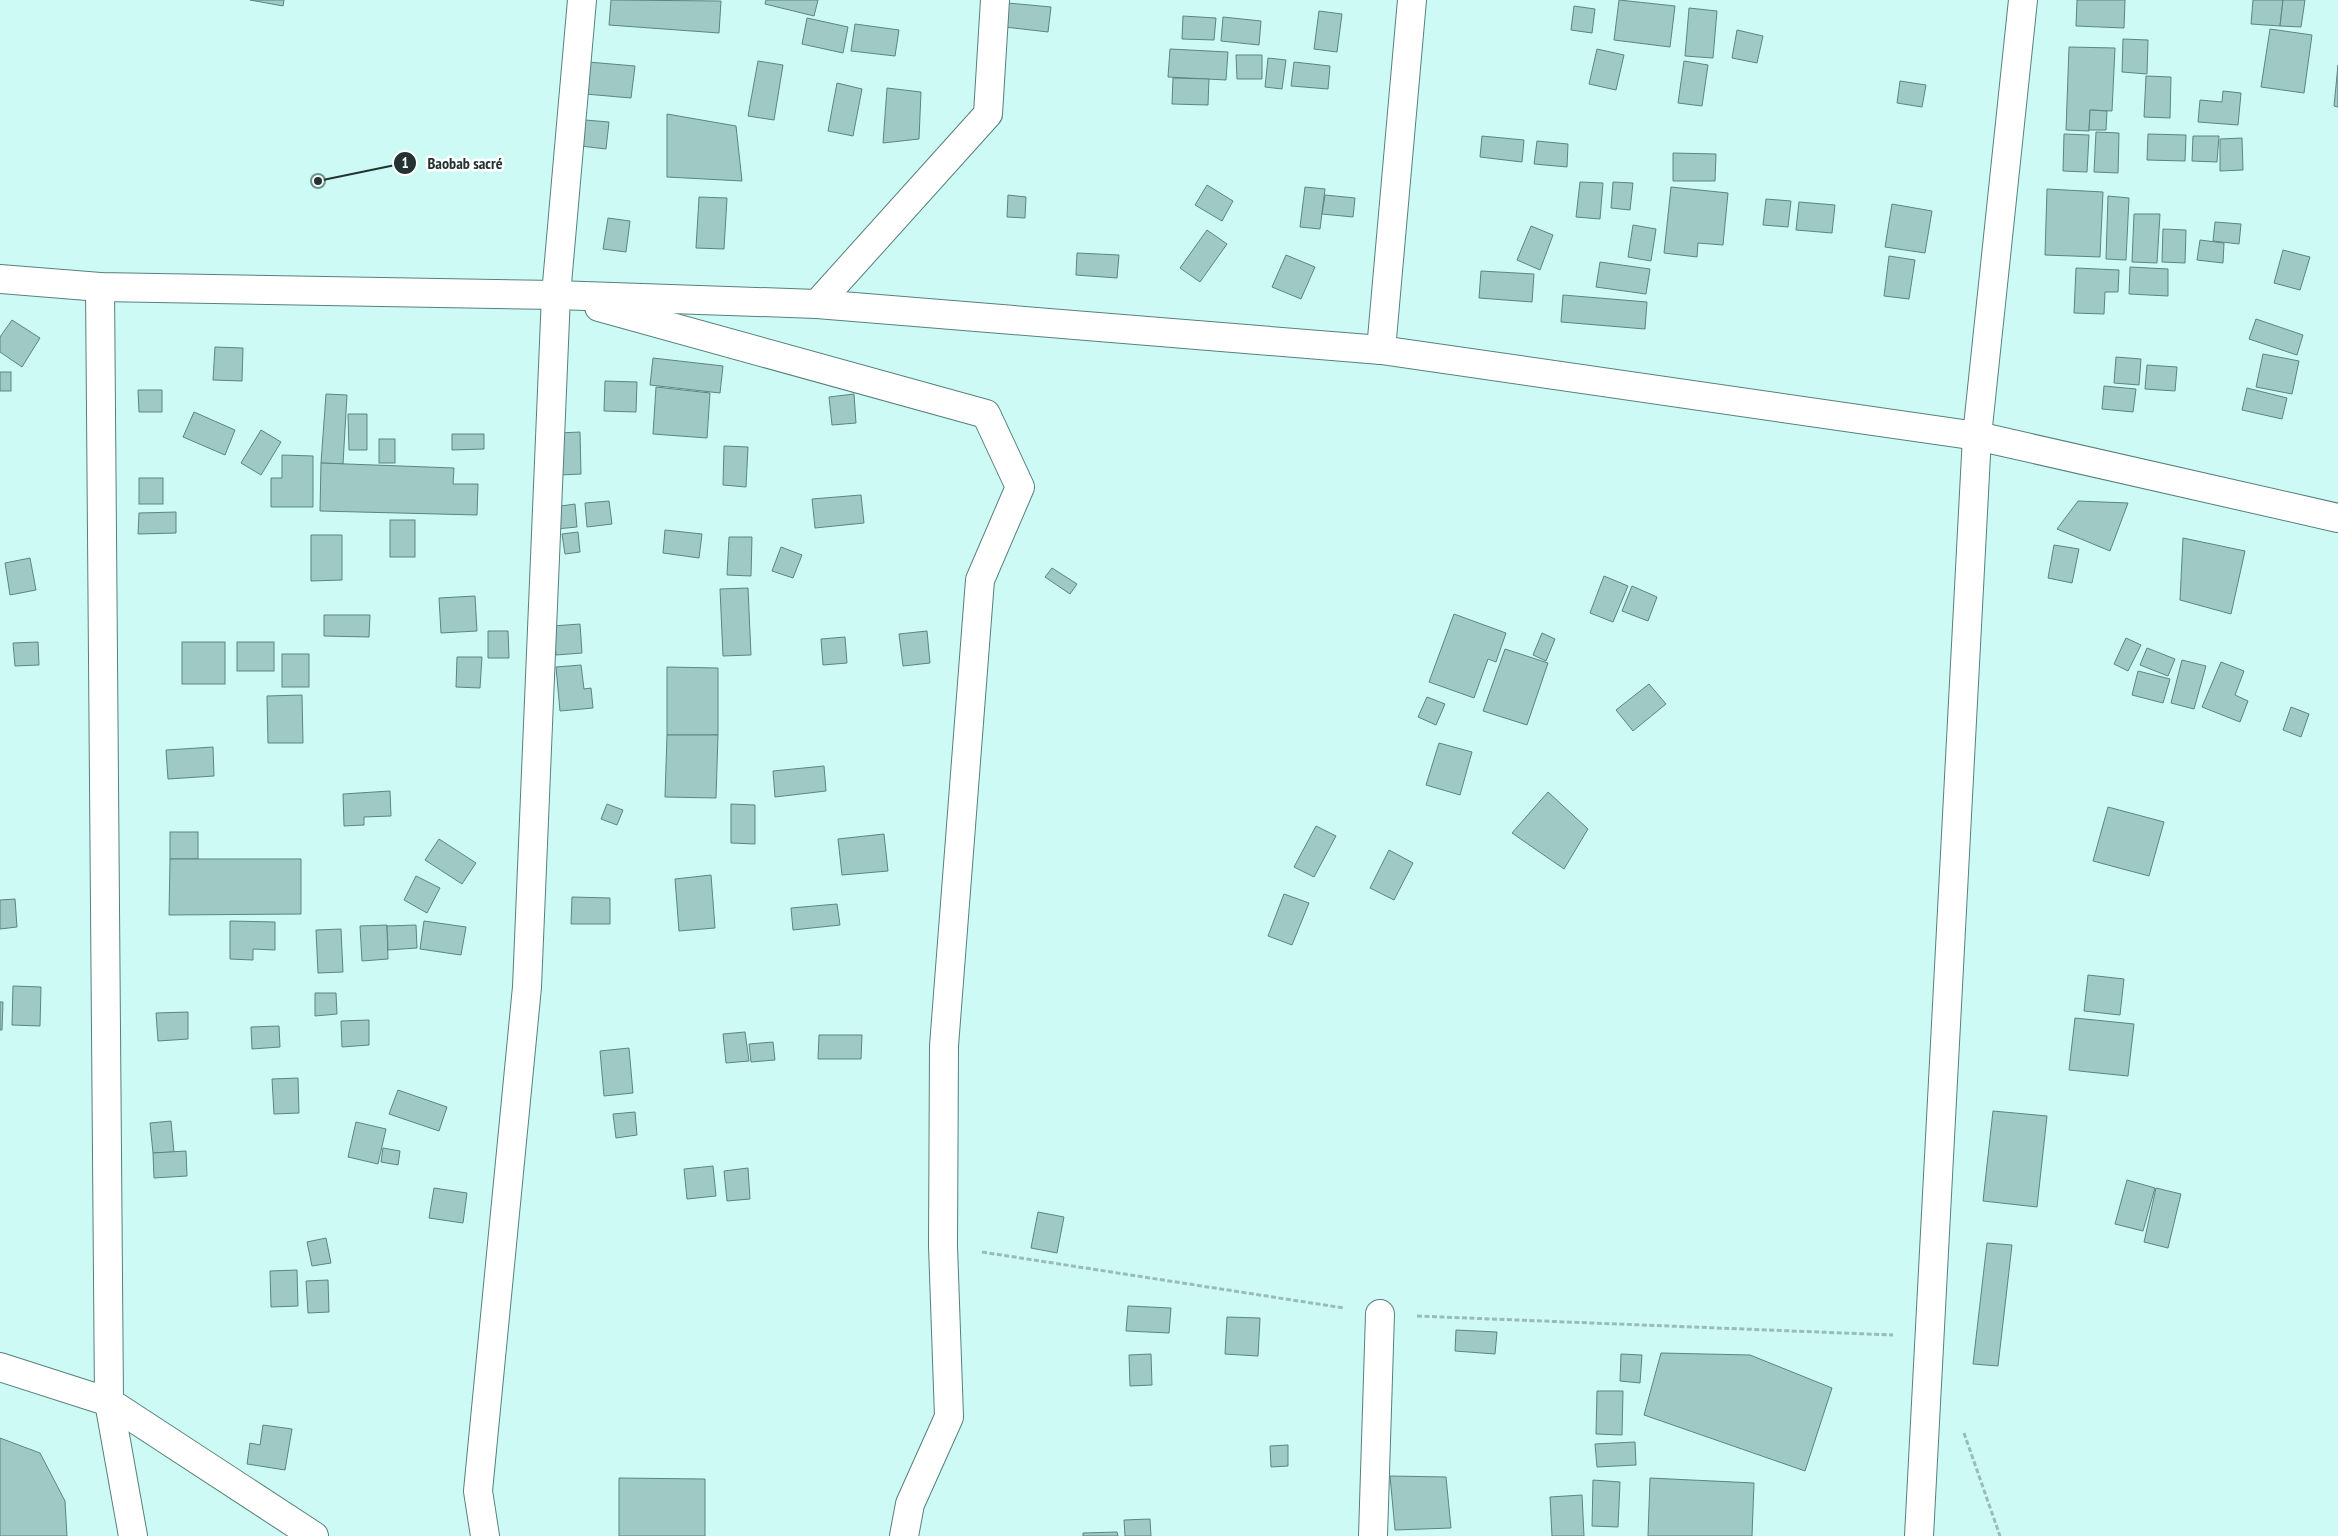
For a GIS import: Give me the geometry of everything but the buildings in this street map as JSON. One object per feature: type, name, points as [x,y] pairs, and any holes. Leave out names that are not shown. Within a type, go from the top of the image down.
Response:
[{"type":"street","points":[[485,1536],[478,1491],[527,988],[556,295],[582,0]]},
{"type":"street","points":[[817,304],[988,114],[995,0]]},
{"type":"street","points":[[1381,350],[1412,0]]},
{"type":"street","points":[[1919,1536],[1977,436],[2023,0]]},
{"type":"street","points":[[0,279],[100,287],[556,295],[817,304],[1381,350],[1977,436],[2338,518]]},
{"type":"street","points":[[100,287],[109,1402],[133,1536]]},
{"type":"street","points":[[556,295],[986,414],[1020,487],[980,580],[944,1046],[943,1246],[949,1417],[910,1504],[904,1536]]},
{"type":"street","points":[[1373,1536],[1380,1314]]},
{"type":"street","points":[[0,1367],[109,1402],[314,1536]]},
{"type":"path","points":[[943,1246],[1380,1314],[1930,1337]]},
{"type":"path","points":[[1963,1430],[2000,1536]]},
{"type":"place","name":"Baobab sacré","points":[[318,181]]}]
